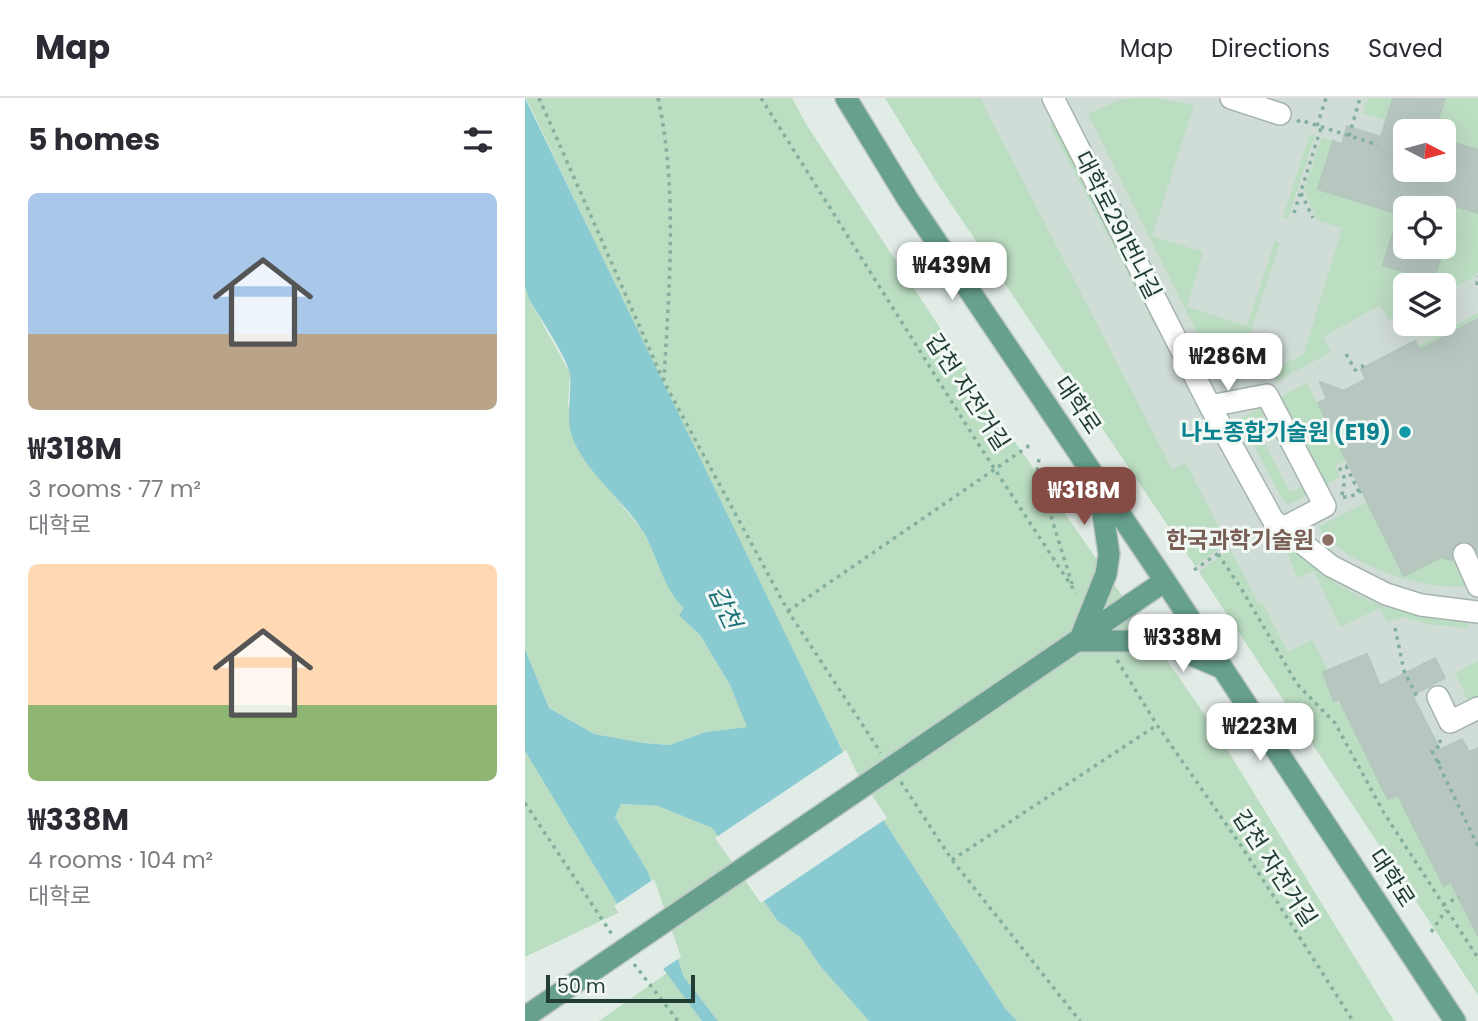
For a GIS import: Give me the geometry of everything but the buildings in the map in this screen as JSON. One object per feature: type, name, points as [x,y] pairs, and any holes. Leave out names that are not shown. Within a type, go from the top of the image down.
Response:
[{"type":"main road","name":"대학로","points":[[846,98],[907,198],[1165,581],[1455,1021]]},
{"type":"main road","points":[[1079,641],[1106,574],[1109,554],[1098,482]]},
{"type":"main road","points":[[525,1017],[1165,581]]},
{"type":"main road","points":[[1079,641],[1161,642],[1223,669]]},
{"type":"street","points":[[1231,98],[1280,114]]},
{"type":"street","name":"대학로291번나길","points":[[1060,100],[1210,406],[1273,520],[1331,566],[1386,594],[1421,605],[1478,612]]},
{"type":"street","points":[[1210,406],[1267,395],[1325,506],[1283,528]]},
{"type":"street","points":[[1464,554],[1478,586]]},
{"type":"street","points":[[1429,700],[1451,722],[1478,708]]},
{"type":"path","points":[[539,98],[664,382],[788,611],[885,758]]},
{"type":"path","points":[[658,98],[669,183],[670,274],[664,382]]},
{"type":"path","name":"갑천 자전거길","points":[[761,98],[1080,601]]},
{"type":"path","points":[[1326,98],[1317,126],[1378,145]]},
{"type":"path","points":[[1349,136],[1360,98]]},
{"type":"path","points":[[1294,213],[1321,128]]},
{"type":"path","points":[[1301,191],[1313,218]]},
{"type":"path","points":[[1477,285],[1478,276]]},
{"type":"path","points":[[1346,354],[1355,370],[1362,366],[1364,368]]},
{"type":"path","points":[[788,611],[1030,445]]},
{"type":"path","points":[[1039,458],[1037,471],[1074,589]]},
{"type":"path","points":[[1342,497],[1345,479],[1340,469],[1346,466],[1360,491],[1350,497]]},
{"type":"path","points":[[1194,570],[1229,545]]},
{"type":"path","points":[[1218,554],[1297,684],[1335,723],[1384,813],[1478,958]]},
{"type":"path","points":[[1395,628],[1404,671],[1429,700]]},
{"type":"path","name":"갑천 자전거길","points":[[1115,657],[1157,725],[1242,847],[1353,1021]]},
{"type":"path","points":[[952,860],[1157,725]]},
{"type":"path","points":[[1436,734],[1441,744],[1431,751],[1437,769],[1478,846]]},
{"type":"path","points":[[1437,763],[1444,760]]},
{"type":"path","points":[[900,781],[952,860],[1080,1021]]},
{"type":"path","points":[[525,803],[616,940]]},
{"type":"path","points":[[1431,932],[1444,908],[1459,897]]},
{"type":"path","points":[[631,960],[678,1021]]},
{"type":"shaded area","name":"한국과학기술원","points":[[885,98],[1478,98],[1478,995],[1162,515]]},
{"type":"green space","points":[[526,98],[792,98],[806,124],[1011,436],[1214,728],[1394,1021],[1017,1021],[1005,1008],[853,773]]},
{"type":"green space","points":[[885,98],[980,98],[1172,469],[1186,463],[1227,543],[1195,566],[937,183]]},
{"type":"green space","points":[[1155,98],[1194,105],[1152,236],[1203,252],[1187,307],[1247,326],[1275,241],[1280,243],[1244,352],[1260,359],[1256,371],[1231,385],[1220,379],[1088,114],[1119,100]]},
{"type":"green space","points":[[1368,98],[1393,98],[1386,120],[1363,113]]},
{"type":"green space","points":[[1446,98],[1478,98],[1478,150],[1456,143],[1456,119],[1439,119]]},
{"type":"green space","points":[[1053,123],[1196,396],[1194,399],[1049,124]]},
{"type":"green space","points":[[1310,134],[1315,136],[1288,219],[1283,217]]},
{"type":"green space","points":[[1322,137],[1333,141],[1319,189],[1379,208],[1393,207],[1393,233],[1383,266],[1406,273],[1393,273],[1393,318],[1389,320],[1380,305],[1323,337],[1331,352],[1277,381],[1274,376],[1277,364],[1281,366],[1304,354],[1342,228],[1317,220],[1304,190]]},
{"type":"green space","points":[[1456,206],[1478,213],[1478,272],[1456,287],[1456,273],[1435,273],[1440,259],[1456,259]]},
{"type":"green space","points":[[525,286],[529,299],[570,373],[568,403],[573,438],[585,459],[642,530],[684,609],[680,615],[700,635],[730,685],[748,727],[706,732],[669,745],[644,743],[594,734],[549,708],[525,649]]},
{"type":"green space","points":[[1478,313],[1478,319],[1456,331],[1456,325]]},
{"type":"green space","points":[[1436,336],[1446,336],[1420,350],[1418,346]]},
{"type":"green space","points":[[1307,383],[1346,460],[1335,466],[1340,477],[1325,485],[1280,397]]},
{"type":"green space","points":[[1263,407],[1267,415],[1254,423],[1290,492],[1305,485],[1309,494],[1288,505],[1282,499],[1240,418]]},
{"type":"green space","points":[[1367,502],[1404,575],[1441,557],[1459,562],[1469,586],[1430,584],[1387,573],[1347,554],[1318,527]]},
{"type":"green space","points":[[1230,549],[1288,652],[1312,640],[1328,670],[1323,673],[1334,701],[1341,704],[1388,799],[1398,795],[1443,886],[1451,882],[1478,936],[1478,995],[1199,572]]},
{"type":"green space","points":[[1291,549],[1326,576],[1361,597],[1421,616],[1465,621],[1469,625],[1468,628],[1426,624],[1403,617],[1387,622],[1380,608],[1340,627],[1314,571],[1297,578],[1287,551]]},
{"type":"green space","points":[[1478,661],[1478,696],[1468,700],[1455,673]]},
{"type":"green space","points":[[525,751],[622,911],[525,957]]},
{"type":"green space","points":[[620,804],[658,806],[712,828],[778,921],[801,938],[821,967],[869,1021],[718,1021],[684,977],[648,872],[615,817]]},
{"type":"green space","points":[[667,973],[702,1021],[599,1021]]},
{"type":"water","name":"갑천","points":[[525,98],[853,773],[1005,1008],[1017,1021],[869,1021],[821,967],[801,938],[778,921],[712,828],[658,806],[621,804],[615,817],[648,872],[684,977],[718,1021],[702,1021],[627,920],[525,751],[525,649],[549,708],[594,734],[669,745],[706,732],[747,727],[730,685],[700,635],[679,615],[684,608],[666,583],[644,533],[627,509],[597,476],[573,439],[569,423],[568,368],[529,299],[525,286]]},
{"type":"pier","points":[[846,750],[856,771],[887,818],[761,903],[715,838]]},
{"type":"pier","points":[[654,879],[681,957],[660,971],[614,906]]},
{"type":"place","name":"나노종합기술원 (E19)","points":[[1405,432]]},
{"type":"place","name":"한국과학기술원","points":[[1328,540]]}]
